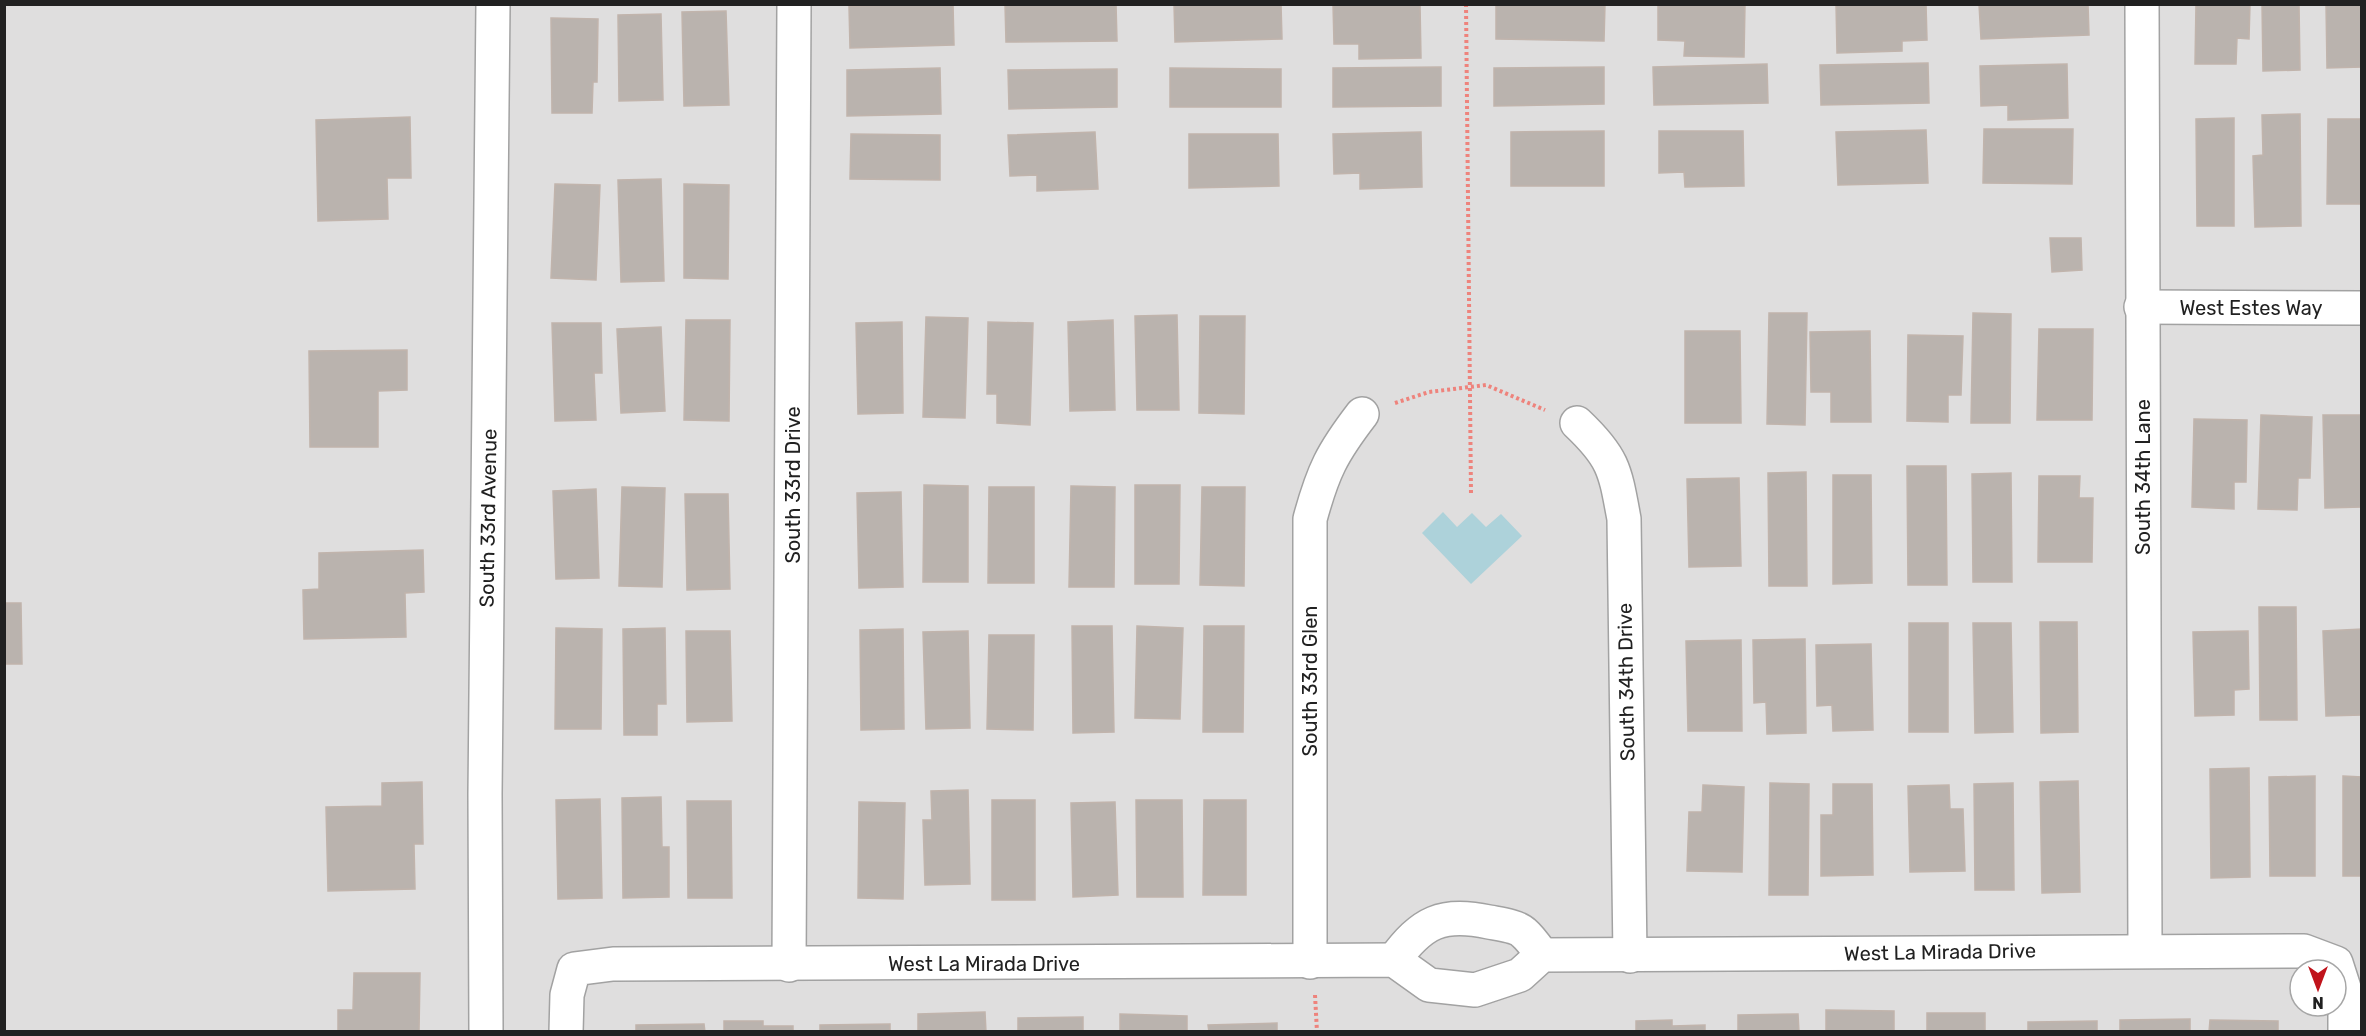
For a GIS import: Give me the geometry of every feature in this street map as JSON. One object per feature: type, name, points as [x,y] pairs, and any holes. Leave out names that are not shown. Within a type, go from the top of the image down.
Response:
[{"type":"street","name":"South 33rd Avenue","points":[[486,1032],[485,794],[493,4]]},
{"type":"street","name":"South 33rd Drive","points":[[789,965],[794,4]]},
{"type":"street","name":"South 34th Lane","points":[[2142,4],[2145,90],[2141,307],[2145,950]]},
{"type":"street","name":"West Estes Way","points":[[2141,307],[2361,308]]},
{"type":"street","name":"South 33rd Glen","points":[[1310,962],[1310,519],[1319,484],[1334,449],[1362,414]]},
{"type":"street","name":"South 34th Drive","points":[[1577,423],[1603,448],[1617,478],[1624,519],[1630,956]]},
{"type":"street","points":[[1463,916],[1523,932],[1542,955],[1520,975],[1475,990],[1429,985],[1394,960],[1409,939],[1422,929],[1438,922],[1463,916]]},
{"type":"street","name":"West La Mirada Drive","points":[[1542,955],[2145,950],[2304,951],[2336,963],[2345,991],[2345,1032]]},
{"type":"street","name":"West La Mirada Drive","points":[[566,1032],[567,995],[574,969],[613,964],[789,965],[1394,960]]},
{"type":"path","points":[[1466,4],[1471,494]]},
{"type":"path","points":[[1362,414],[1429,392],[1470,385],[1486,385],[1577,423]]},
{"type":"shaded area","points":[[5,5],[2361,5],[2361,1031],[5,1032]]},
{"type":"water","points":[[1443,512],[1457,527],[1472,513],[1486,527],[1501,514],[1522,536],[1471,584],[1422,533]]},
{"type":"building","points":[[953,4],[954,45],[850,48],[849,6]]},
{"type":"building","points":[[1005,4],[1116,4],[1117,41],[1006,42]]},
{"type":"building","points":[[1174,4],[1281,4],[1282,39],[1175,42]]},
{"type":"building","points":[[1333,4],[1420,4],[1421,58],[1359,59],[1359,44],[1334,44]]},
{"type":"building","points":[[1496,4],[1605,4],[1604,41],[1496,39]]},
{"type":"building","points":[[1658,4],[1745,4],[1744,57],[1684,56],[1685,41],[1658,40]]},
{"type":"building","points":[[1836,4],[1926,4],[1927,40],[1902,41],[1902,51],[1837,53]]},
{"type":"building","points":[[1979,4],[2088,4],[2089,35],[1981,39]]},
{"type":"building","points":[[2196,4],[2250,4],[2249,39],[2237,38],[2236,64],[2195,64]]},
{"type":"building","points":[[2262,4],[2299,4],[2300,70],[2263,71]]},
{"type":"building","points":[[2326,4],[2362,4],[2362,67],[2327,68]]},
{"type":"building","points":[[726,11],[729,105],[684,106],[682,12]]},
{"type":"building","points":[[661,14],[663,100],[619,101],[618,15]]},
{"type":"building","points":[[551,18],[598,19],[597,82],[593,82],[592,113],[552,113]]},
{"type":"building","points":[[1928,63],[1929,103],[1821,105],[1820,65]]},
{"type":"building","points":[[1767,64],[1768,103],[1654,105],[1653,67]]},
{"type":"building","points":[[2067,64],[2068,118],[2008,120],[2008,105],[1981,106],[1980,66]]},
{"type":"building","points":[[1441,67],[1441,106],[1333,107],[1333,68]]},
{"type":"building","points":[[1604,67],[1604,104],[1494,106],[1494,68]]},
{"type":"building","points":[[940,68],[941,114],[847,116],[847,70]]},
{"type":"building","points":[[1170,68],[1281,69],[1281,107],[1170,107]]},
{"type":"building","points":[[1117,69],[1117,107],[1009,109],[1008,70]]},
{"type":"building","points":[[2300,114],[2301,226],[2255,227],[2253,156],[2263,155],[2262,115]]},
{"type":"building","points":[[410,117],[411,178],[387,178],[388,219],[318,221],[316,120]]},
{"type":"building","points":[[2234,118],[2234,226],[2197,226],[2196,119]]},
{"type":"building","points":[[2328,119],[2362,119],[2362,204],[2327,204]]},
{"type":"building","points":[[1984,129],[2073,129],[2072,184],[1983,183]]},
{"type":"building","points":[[1926,130],[1928,183],[1838,185],[1836,132]]},
{"type":"building","points":[[1604,131],[1604,186],[1511,186],[1511,132]]},
{"type":"building","points":[[1659,131],[1743,131],[1744,186],[1685,187],[1684,172],[1659,173]]},
{"type":"building","points":[[1095,132],[1098,189],[1037,191],[1037,175],[1010,176],[1008,135]]},
{"type":"building","points":[[1421,132],[1422,187],[1360,189],[1360,173],[1334,174],[1333,134]]},
{"type":"building","points":[[851,134],[940,135],[940,180],[850,179]]},
{"type":"building","points":[[1189,134],[1278,134],[1279,186],[1189,188]]},
{"type":"building","points":[[661,179],[664,281],[621,282],[618,180]]},
{"type":"building","points":[[555,184],[600,185],[596,280],[551,278]]},
{"type":"building","points":[[684,184],[729,185],[728,279],[684,278]]},
{"type":"building","points":[[2050,238],[2081,238],[2082,270],[2052,272]]},
{"type":"building","points":[[1769,313],[1807,313],[1805,425],[1767,424]]},
{"type":"building","points":[[1973,313],[2011,314],[2010,423],[1971,423]]},
{"type":"building","points":[[1177,315],[1179,410],[1137,410],[1135,316]]},
{"type":"building","points":[[1200,316],[1245,316],[1244,414],[1199,413]]},
{"type":"building","points":[[926,317],[968,318],[965,418],[923,417]]},
{"type":"building","points":[[686,320],[730,320],[729,421],[684,420]]},
{"type":"building","points":[[1113,320],[1115,410],[1070,411],[1068,322]]},
{"type":"building","points":[[902,322],[903,413],[858,414],[856,323]]},
{"type":"building","points":[[988,322],[1033,323],[1030,425],[997,423],[997,394],[987,394]]},
{"type":"building","points":[[552,323],[601,323],[602,373],[594,373],[596,420],[555,421]]},
{"type":"building","points":[[661,327],[665,411],[621,413],[617,329]]},
{"type":"building","points":[[2039,329],[2093,329],[2092,420],[2037,420]]},
{"type":"building","points":[[1685,331],[1740,331],[1741,423],[1685,423]]},
{"type":"building","points":[[1870,331],[1871,422],[1831,422],[1831,392],[1811,392],[1810,332]]},
{"type":"building","points":[[1908,335],[1963,336],[1961,395],[1948,395],[1948,422],[1907,421]]},
{"type":"building","points":[[407,350],[407,390],[378,391],[378,447],[310,447],[309,351]]},
{"type":"building","points":[[2261,415],[2312,417],[2310,478],[2298,478],[2297,510],[2258,509]]},
{"type":"building","points":[[2323,415],[2362,415],[2362,507],[2325,508]]},
{"type":"building","points":[[2194,419],[2247,420],[2246,482],[2234,482],[2234,509],[2192,507]]},
{"type":"building","points":[[1907,466],[1946,466],[1947,585],[1908,585]]},
{"type":"building","points":[[1806,472],[1807,586],[1769,586],[1768,473]]},
{"type":"building","points":[[2011,473],[2012,582],[1973,582],[1972,474]]},
{"type":"building","points":[[1833,475],[1871,475],[1872,583],[1833,584]]},
{"type":"building","points":[[2039,476],[2080,476],[2079,498],[2093,498],[2092,562],[2038,562]]},
{"type":"building","points":[[1739,478],[1741,566],[1689,567],[1687,479]]},
{"type":"building","points":[[924,485],[968,486],[968,582],[923,582]]},
{"type":"building","points":[[1135,485],[1180,485],[1179,584],[1135,584]]},
{"type":"building","points":[[1071,486],[1115,487],[1114,587],[1069,587]]},
{"type":"building","points":[[622,487],[665,488],[662,587],[619,586]]},
{"type":"building","points":[[989,487],[1034,487],[1034,583],[988,583]]},
{"type":"building","points":[[1202,487],[1245,487],[1244,586],[1200,585]]},
{"type":"building","points":[[596,489],[599,578],[556,579],[553,491]]},
{"type":"building","points":[[901,492],[903,587],[859,588],[857,493]]},
{"type":"building","points":[[685,494],[728,494],[730,589],[687,590]]},
{"type":"building","points":[[423,550],[424,592],[405,593],[406,637],[304,639],[303,590],[319,589],[319,553]]},
{"type":"building","points":[[4,603],[21,603],[22,664],[4,664]]},
{"type":"building","points":[[2259,607],[2296,607],[2297,720],[2260,720]]},
{"type":"building","points":[[2040,622],[2077,622],[2078,732],[2041,733]]},
{"type":"building","points":[[1909,623],[1948,623],[1948,732],[1909,732]]},
{"type":"building","points":[[1973,623],[2011,623],[2013,732],[1975,733]]},
{"type":"building","points":[[1072,626],[1112,626],[1114,732],[1073,733]]},
{"type":"building","points":[[1137,626],[1183,628],[1180,719],[1135,718]]},
{"type":"building","points":[[1204,626],[1244,626],[1243,732],[1203,732]]},
{"type":"building","points":[[556,628],[602,629],[601,729],[555,729]]},
{"type":"building","points":[[665,628],[666,704],[657,704],[657,735],[624,735],[623,629]]},
{"type":"building","points":[[903,629],[904,729],[861,730],[860,630]]},
{"type":"building","points":[[2362,629],[2362,715],[2326,716],[2323,631]]},
{"type":"building","points":[[686,631],[730,631],[732,721],[687,722]]},
{"type":"building","points":[[968,631],[970,728],[926,729],[923,632]]},
{"type":"building","points":[[2248,631],[2249,689],[2234,690],[2234,715],[2195,716],[2193,632]]},
{"type":"building","points":[[989,635],[1034,635],[1033,730],[987,729]]},
{"type":"building","points":[[1805,639],[1806,733],[1767,734],[1766,702],[1754,703],[1753,640]]},
{"type":"building","points":[[1741,640],[1742,731],[1688,731],[1686,641]]},
{"type":"building","points":[[1871,644],[1873,730],[1833,731],[1832,705],[1817,706],[1816,645]]},
{"type":"building","points":[[2249,768],[2250,877],[2211,878],[2210,769]]},
{"type":"building","points":[[2315,776],[2315,876],[2270,876],[2269,777]]},
{"type":"building","points":[[2343,776],[2362,777],[2362,876],[2343,876]]},
{"type":"building","points":[[2078,781],[2080,892],[2042,893],[2040,782]]},
{"type":"building","points":[[422,782],[423,844],[414,844],[415,889],[328,891],[326,807],[382,806],[382,783]]},
{"type":"building","points":[[1770,783],[1809,784],[1808,895],[1769,895]]},
{"type":"building","points":[[2013,783],[2014,890],[1975,890],[1974,784]]},
{"type":"building","points":[[1833,784],[1872,784],[1873,875],[1821,876],[1821,815],[1833,815]]},
{"type":"building","points":[[1703,785],[1744,787],[1742,872],[1687,871],[1689,812],[1702,812]]},
{"type":"building","points":[[1949,785],[1950,809],[1963,809],[1965,871],[1910,872],[1908,786]]},
{"type":"building","points":[[968,790],[970,884],[925,885],[923,820],[932,820],[931,791]]},
{"type":"building","points":[[661,797],[662,847],[669,847],[669,897],[623,898],[622,798]]},
{"type":"building","points":[[600,799],[602,898],[558,899],[556,800]]},
{"type":"building","points":[[992,800],[1035,800],[1035,900],[992,900]]},
{"type":"building","points":[[1136,800],[1182,800],[1183,897],[1137,897]]},
{"type":"building","points":[[1204,800],[1246,800],[1246,895],[1203,895]]},
{"type":"building","points":[[687,801],[731,801],[732,898],[688,898]]},
{"type":"building","points":[[859,802],[905,803],[903,899],[858,898]]},
{"type":"building","points":[[1115,802],[1118,895],[1073,897],[1071,803]]},
{"type":"building","points":[[354,973],[420,973],[419,1032],[338,1032],[338,1010],[353,1010]]},
{"type":"building","points":[[1826,1010],[1894,1011],[1894,1032],[1826,1032]]},
{"type":"building","points":[[985,1012],[986,1032],[918,1032],[918,1014]]},
{"type":"building","points":[[1927,1013],[1985,1013],[1985,1032],[1927,1032]]},
{"type":"building","points":[[1120,1014],[1187,1016],[1187,1032],[1120,1032]]},
{"type":"building","points":[[1798,1014],[1799,1032],[1738,1032],[1738,1015]]},
{"type":"building","points":[[1083,1017],[1083,1032],[1018,1032],[1018,1018]]},
{"type":"building","points":[[2190,1019],[2190,1032],[2120,1032],[2120,1020]]},
{"type":"building","points":[[1672,1020],[1672,1026],[1705,1025],[1705,1032],[1636,1032],[1636,1021]]},
{"type":"building","points":[[2210,1020],[2278,1021],[2278,1032],[2209,1032]]},
{"type":"building","points":[[724,1021],[763,1021],[763,1026],[793,1026],[793,1032],[724,1032]]},
{"type":"building","points":[[2097,1021],[2097,1032],[2028,1032],[2028,1022]]},
{"type":"building","points":[[1277,1023],[1277,1032],[1209,1032],[1208,1025]]},
{"type":"building","points":[[704,1024],[705,1032],[636,1032],[636,1025]]},
{"type":"building","points":[[890,1024],[890,1032],[820,1032],[820,1025]]}]
